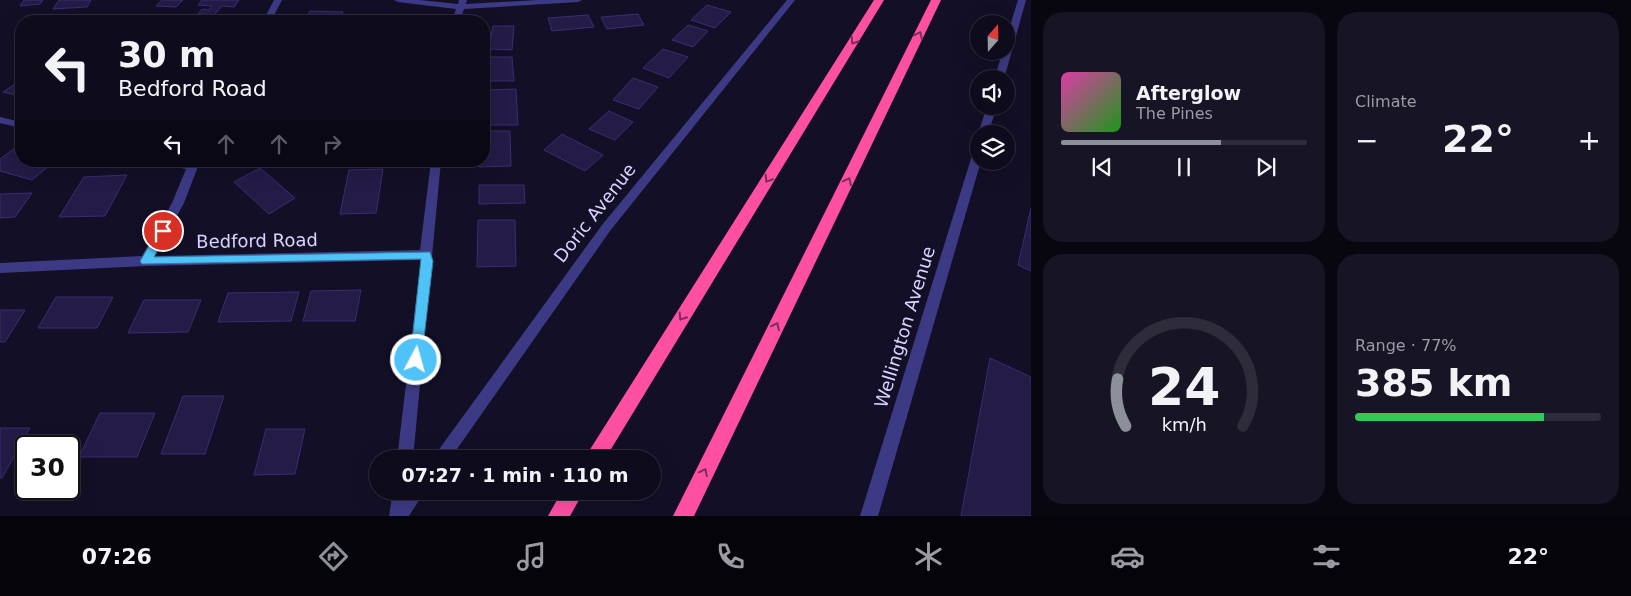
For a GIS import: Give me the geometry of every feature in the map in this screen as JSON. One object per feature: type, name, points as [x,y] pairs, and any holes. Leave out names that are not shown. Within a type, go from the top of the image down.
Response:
[{"type":"highway","points":[[600,450],[880,0]]},
{"type":"highway","points":[[683,516],[936,0]]},
{"type":"highway","points":[[558,516],[568,500]]},
{"type":"street","points":[[270,15],[278,0]]},
{"type":"street","points":[[398,0],[461,4],[578,0]]},
{"type":"street","name":"Doric Avenue","points":[[446,450],[606,228],[791,0]]},
{"type":"street","points":[[1002,70],[1022,0]]},
{"type":"street","points":[[0,120],[15,124]]},
{"type":"street","points":[[146,261],[178,202],[192,167]]},
{"type":"street","points":[[406,450],[428,261],[426,255],[435,167]]},
{"type":"street","name":"Wellington Avenue","points":[[869,516],[973,170]]},
{"type":"street","name":"Bedford Road","points":[[0,268],[146,261],[426,255]]},
{"type":"street","points":[[399,516],[400,500]]},
{"type":"street","points":[[399,516],[411,500]]},
{"type":"building","points":[[24,0],[43,0],[40,4],[20,6]]},
{"type":"building","points":[[59,0],[91,0],[87,7],[53,9]]},
{"type":"building","points":[[162,0],[183,0],[176,7],[156,6]]},
{"type":"building","points":[[202,0],[239,0],[234,7],[222,6],[214,15],[198,14],[202,9],[209,10],[212,6],[198,5]]},
{"type":"building","points":[[707,5],[731,12],[715,28],[691,20]]},
{"type":"building","points":[[310,11],[343,12],[342,15],[308,15]]},
{"type":"building","points":[[638,14],[644,25],[607,29],[601,17]]},
{"type":"building","points":[[588,15],[594,27],[552,31],[548,18]]},
{"type":"building","points":[[688,25],[708,31],[693,47],[672,40]]},
{"type":"building","points":[[493,26],[514,26],[512,50],[490,49]]},
{"type":"building","points":[[663,49],[688,57],[669,78],[643,68]]},
{"type":"building","points":[[490,57],[512,57],[514,81],[490,81]]},
{"type":"building","points":[[633,78],[658,87],[639,109],[613,100]]},
{"type":"building","points":[[15,84],[15,95],[3,92]]},
{"type":"building","points":[[516,89],[518,125],[490,125],[490,90]]},
{"type":"building","points":[[609,111],[633,122],[615,140],[589,129]]},
{"type":"building","points":[[490,131],[510,131],[511,166],[490,167]]},
{"type":"building","points":[[562,134],[603,155],[585,171],[544,150]]},
{"type":"building","points":[[15,148],[15,167],[48,167],[32,180],[0,171],[0,159]]},
{"type":"building","points":[[260,168],[295,198],[269,214],[234,182]]},
{"type":"building","points":[[383,169],[376,213],[340,214],[349,170]]},
{"type":"building","points":[[127,175],[105,216],[59,217],[84,177]]},
{"type":"building","points":[[479,185],[524,185],[525,203],[479,204]]},
{"type":"building","points":[[32,193],[15,217],[0,218],[0,194]]},
{"type":"building","points":[[1031,208],[1031,271],[1018,265]]},
{"type":"building","points":[[478,220],[515,220],[516,266],[477,267]]},
{"type":"building","points":[[361,290],[355,321],[303,321],[311,291]]},
{"type":"building","points":[[299,292],[291,321],[218,322],[228,293]]},
{"type":"building","points":[[56,297],[113,297],[97,328],[38,328]]},
{"type":"building","points":[[144,300],[201,300],[188,332],[128,333]]},
{"type":"building","points":[[0,310],[25,310],[5,342],[0,342]]},
{"type":"building","points":[[990,358],[1031,377],[1031,516],[961,516]]},
{"type":"building","points":[[183,396],[224,396],[205,454],[161,454]]},
{"type":"building","points":[[100,413],[155,413],[137,457],[80,457]]},
{"type":"building","points":[[0,428],[30,428],[26,435],[15,435],[15,455],[2,478],[0,478]]},
{"type":"building","points":[[266,429],[305,429],[295,474],[254,475]]},
{"type":"route","points":[[163,231],[146,261],[426,255],[428,261],[416,360]]}]
